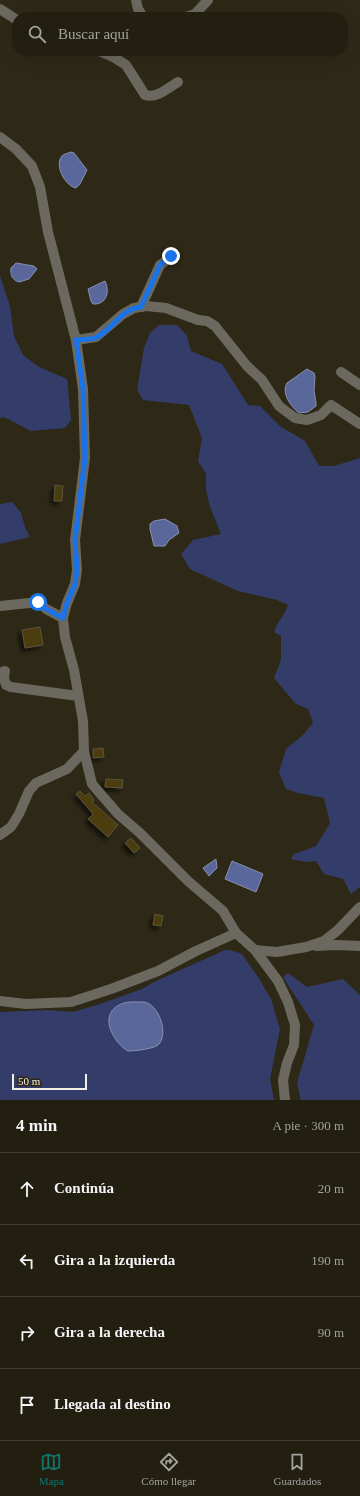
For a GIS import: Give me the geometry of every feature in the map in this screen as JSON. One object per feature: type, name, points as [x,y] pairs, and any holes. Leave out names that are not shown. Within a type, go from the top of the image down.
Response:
[{"type":"street","points":[[136,0],[140,12]]},
{"type":"street","points":[[197,12],[208,0]]},
{"type":"street","points":[[0,9],[12,17]]},
{"type":"street","points":[[110,56],[126,65],[145,96],[157,96],[164,89],[178,82]]},
{"type":"street","points":[[0,137],[32,166],[40,187],[48,232],[76,340],[83,389],[85,458],[75,540],[77,570],[75,584],[67,603],[63,618],[65,637],[83,721],[84,751],[92,784],[118,814],[140,833],[188,881],[223,911],[236,933],[255,950],[278,982],[288,1002],[295,1025],[294,1045],[287,1063],[283,1080],[285,1100]]},
{"type":"street","points":[[141,307],[160,265],[171,256]]},
{"type":"street","points":[[76,340],[96,337],[123,314],[134,308],[166,308],[198,320],[207,321],[215,326],[247,366],[262,380],[279,406],[295,418],[308,420],[320,415],[331,405],[360,424]]},
{"type":"street","points":[[341,372],[360,385]]},
{"type":"street","points":[[0,606],[38,602],[46,609],[63,618]]},
{"type":"street","points":[[0,673],[5,671],[4,678],[6,685],[11,687],[78,696]]},
{"type":"street","points":[[0,835],[11,827],[19,814],[29,791],[36,783],[67,769],[84,751]]},
{"type":"street","points":[[306,947],[324,940],[338,930],[360,907]]},
{"type":"street","points":[[0,1001],[26,1004],[71,1002],[158,971],[196,950],[236,933]]},
{"type":"street","points":[[255,950],[276,952],[306,947],[336,945],[360,946]]},
{"type":"shaded area","points":[[71,152],[74,153],[87,170],[80,184],[76,188],[68,183],[62,175],[59,165],[62,156]]},
{"type":"shaded area","points":[[16,263],[34,266],[37,269],[29,279],[19,282],[13,278],[11,272],[11,268]]},
{"type":"shaded area","points":[[0,276],[10,306],[14,336],[23,355],[39,367],[67,379],[71,420],[65,428],[31,431],[4,417],[0,418]]},
{"type":"shaded area","points":[[105,281],[107,289],[106,297],[98,304],[93,304],[88,289]]},
{"type":"shaded area","points":[[159,325],[177,325],[187,336],[191,351],[222,364],[248,405],[260,406],[280,426],[305,441],[319,466],[334,466],[360,458],[360,887],[351,894],[343,879],[324,874],[316,861],[306,862],[291,859],[294,854],[316,846],[330,823],[324,798],[286,789],[279,772],[286,749],[303,735],[313,723],[308,709],[296,704],[274,678],[281,660],[281,636],[274,632],[288,605],[277,600],[238,591],[190,569],[181,554],[193,540],[221,534],[210,507],[206,490],[206,474],[198,461],[202,438],[189,405],[143,400],[137,390],[144,348],[150,333]]},
{"type":"shaded area","points":[[307,369],[314,373],[315,377],[314,390],[316,406],[308,412],[299,413],[288,400],[285,387],[287,383]]},
{"type":"shaded area","points":[[12,502],[21,513],[30,537],[0,544],[0,504]]},
{"type":"shaded area","points":[[165,519],[177,526],[179,533],[169,540],[165,546],[154,546],[150,524],[154,521]]},
{"type":"shaded area","points":[[216,859],[217,868],[209,876],[203,868]]},
{"type":"shaded area","points":[[232,861],[263,874],[256,892],[225,879]]},
{"type":"shaded area","points":[[225,950],[242,954],[271,999],[280,1029],[270,1079],[274,1100],[0,1100],[0,1012],[47,1010],[73,1012],[142,989],[156,981]]},
{"type":"shaded area","points":[[288,973],[307,987],[343,979],[360,995],[360,1100],[301,1100],[297,1083],[314,1025],[283,977]]},
{"type":"shaded area","points":[[131,1002],[144,1002],[149,1004],[158,1013],[162,1026],[162,1039],[157,1046],[128,1051],[113,1036],[110,1029],[110,1016],[113,1010],[119,1005]]},
{"type":"building","points":[[55,485],[63,486],[62,501],[54,501]]},
{"type":"building","points":[[40,627],[43,645],[25,648],[22,630]]},
{"type":"building","points":[[103,748],[104,757],[93,758],[93,749]]},
{"type":"building","points":[[106,779],[123,780],[122,788],[105,787]]},
{"type":"building","points":[[80,791],[85,796],[89,793],[94,800],[92,802],[118,825],[108,837],[88,819],[93,814],[76,794]]},
{"type":"building","points":[[131,838],[140,848],[134,853],[125,843]]},
{"type":"building","points":[[155,914],[163,916],[161,926],[153,925]]},
{"type":"route","points":[[38,602],[46,609],[63,618],[67,603],[75,584],[77,570],[75,540],[85,458],[83,389],[76,340],[96,337],[105,331],[123,314],[134,308],[141,307],[160,265],[171,256]]}]
